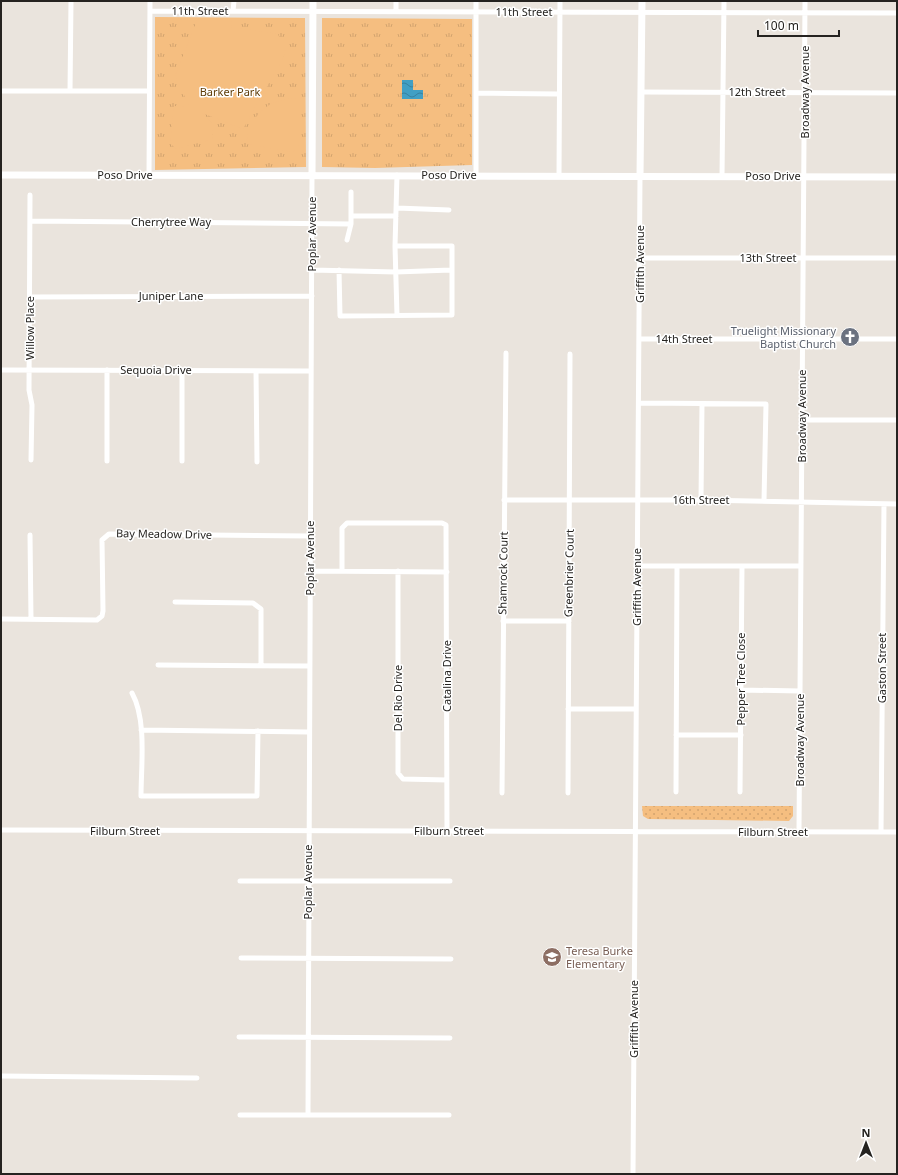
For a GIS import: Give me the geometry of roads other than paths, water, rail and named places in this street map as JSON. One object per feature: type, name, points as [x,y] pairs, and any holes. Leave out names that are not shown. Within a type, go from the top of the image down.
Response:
[{"type":"main road","name":"Poplar Avenue","points":[[312,175],[313,1]]},
{"type":"main road","name":"Griffith Avenue","points":[[640,176],[642,1]]},
{"type":"main road","name":"Poso Drive","points":[[1,175],[897,176]]},
{"type":"street","points":[[70,91],[71,1]]},
{"type":"street","points":[[149,175],[150,1]]},
{"type":"street","points":[[234,1],[234,11]]},
{"type":"street","points":[[396,1],[396,11]]},
{"type":"street","points":[[476,1],[476,176]]},
{"type":"street","points":[[559,176],[560,1]]},
{"type":"street","points":[[722,176],[724,1]]},
{"type":"street","name":"Broadway Avenue","points":[[799,832],[805,1]]},
{"type":"street","name":"11th Street","points":[[150,11],[897,12]]},
{"type":"street","points":[[1,91],[150,91]]},
{"type":"street","name":"12th Street","points":[[641,92],[897,93]]},
{"type":"street","points":[[476,93],[559,94]]},
{"type":"street","name":"Poplar Avenue","points":[[308,1115],[308,732],[312,175]]},
{"type":"street","points":[[397,175],[395,246],[397,315]]},
{"type":"street","name":"Griffith Avenue","points":[[633,1174],[640,176]]},
{"type":"street","points":[[347,240],[352,216],[351,192]]},
{"type":"street","name":"Willow Place","points":[[30,195],[29,390],[32,405],[31,460]]},
{"type":"street","points":[[396,208],[449,210]]},
{"type":"street","points":[[352,216],[396,216]]},
{"type":"street","name":"Cherrytree Way","points":[[30,221],[312,222],[351,224]]},
{"type":"street","points":[[339,270],[340,316],[452,315],[452,246],[395,246]]},
{"type":"street","name":"13th Street","points":[[640,258],[897,258]]},
{"type":"street","points":[[312,270],[396,272],[451,270]]},
{"type":"street","name":"Juniper Lane","points":[[30,296],[312,296]]},
{"type":"street","name":"14th Street","points":[[639,339],[897,339]]},
{"type":"street","name":"Shamrock Court","points":[[502,793],[506,353]]},
{"type":"street","name":"Greenbrier Court","points":[[568,793],[570,354]]},
{"type":"street","name":"Sequoia Drive","points":[[1,370],[310,371]]},
{"type":"street","points":[[107,370],[107,462]]},
{"type":"street","points":[[182,370],[182,461]]},
{"type":"street","points":[[256,371],[257,462]]},
{"type":"street","points":[[639,403],[766,404],[764,501]]},
{"type":"street","points":[[701,500],[702,404]]},
{"type":"street","points":[[802,420],[897,420]]},
{"type":"street","name":"16th Street","points":[[504,500],[701,500],[897,504]]},
{"type":"street","name":"Gaston Street","points":[[881,832],[884,504]]},
{"type":"street","name":"Catalina Drive","points":[[342,571],[342,528],[347,523],[442,523],[446,525],[447,831]]},
{"type":"street","name":"Bay Meadow Drive","points":[[1,619],[97,620],[102,616],[103,611],[102,540],[109,534],[310,536]]},
{"type":"street","points":[[30,535],[31,619]]},
{"type":"street","points":[[638,566],[801,566]]},
{"type":"street","points":[[676,792],[677,566]]},
{"type":"street","name":"Pepper Tree Close","points":[[740,792],[742,566]]},
{"type":"street","points":[[310,571],[447,572]]},
{"type":"street","name":"Del Rio Drive","points":[[398,571],[398,773],[403,779],[447,780]]},
{"type":"street","points":[[175,602],[253,602],[258,605],[261,610],[261,665]]},
{"type":"street","points":[[503,621],[569,621]]},
{"type":"street","points":[[158,665],[309,666]]},
{"type":"street","points":[[741,690],[800,691]]},
{"type":"street","points":[[132,693],[138,703],[141,730],[141,796],[258,796],[258,732]]},
{"type":"street","points":[[568,708],[636,709]]},
{"type":"street","points":[[141,730],[308,732]]},
{"type":"street","points":[[676,735],[741,735]]},
{"type":"street","name":"Filburn Street","points":[[1,830],[897,832]]},
{"type":"street","points":[[240,881],[450,881]]},
{"type":"street","points":[[241,958],[450,959]]},
{"type":"street","points":[[239,1037],[450,1038]]},
{"type":"street","points":[[1,1076],[197,1078]]},
{"type":"street","points":[[240,1115],[449,1115]]},
{"type":"water","points":[[402,80],[413,80],[413,90],[423,90],[423,99],[402,99]]},
{"type":"place","name":"Truelight Missionary Baptist Church","points":[[850,337]]},
{"type":"place","name":"Teresa Burke Elementary","points":[[552,957]]},
{"type":"park label","name":"Barker Park","points":[[230,92]]}]
